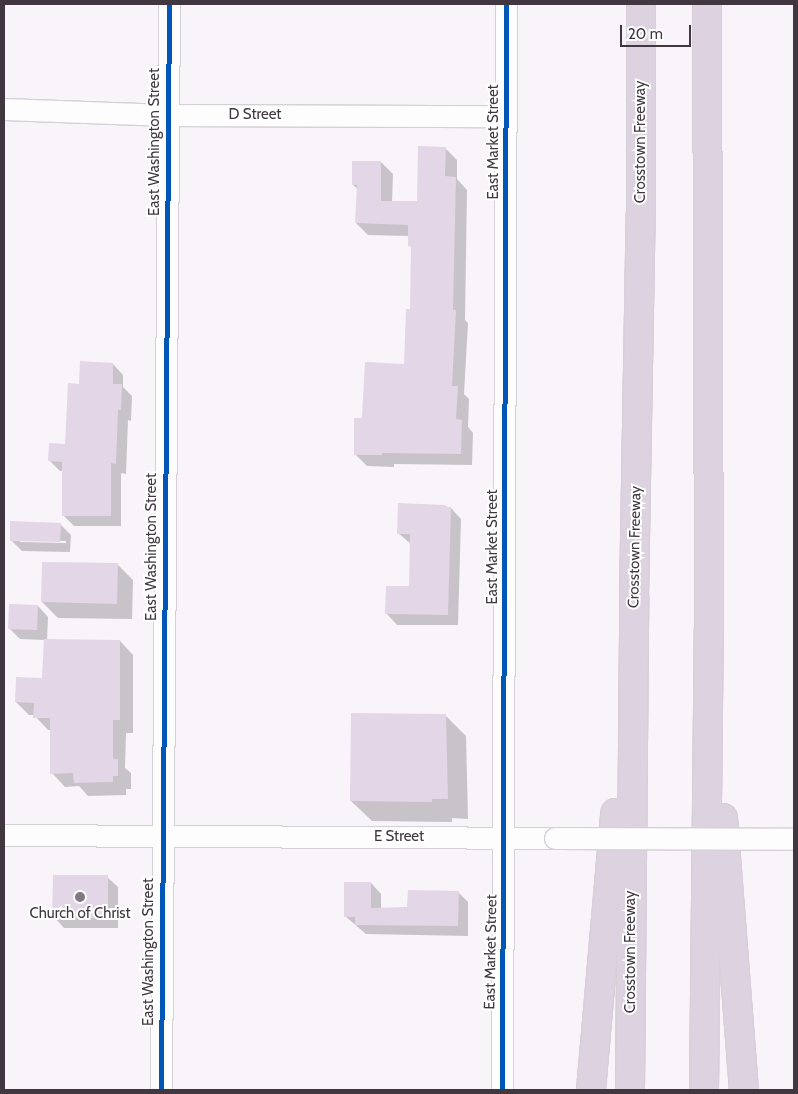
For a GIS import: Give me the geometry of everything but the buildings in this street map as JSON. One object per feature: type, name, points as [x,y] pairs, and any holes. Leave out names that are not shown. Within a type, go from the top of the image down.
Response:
[{"type":"highway","name":"Crosstown Freeway","points":[[630,1090],[634,597],[642,214],[641,4]]},
{"type":"highway","points":[[704,1090],[709,628],[707,4]]},
{"type":"highway","points":[[591,1090],[634,597]]},
{"type":"highway","points":[[709,628],[744,1090]]},
{"type":"street","name":"East Washington Street","points":[[160,1090],[169,4]]},
{"type":"street","name":"East Market Street","points":[[502,1090],[505,838],[506,4]]},
{"type":"street","name":"D Street","points":[[4,109],[168,114],[506,116]]},
{"type":"street","name":"E Street","points":[[4,836],[793,839]]},
{"type":"cycle path","points":[[161,1090],[169,4]]},
{"type":"cycle path","points":[[502,1090],[506,4]]},
{"type":"place","name":"Church of Christ","points":[[80,897]]}]
